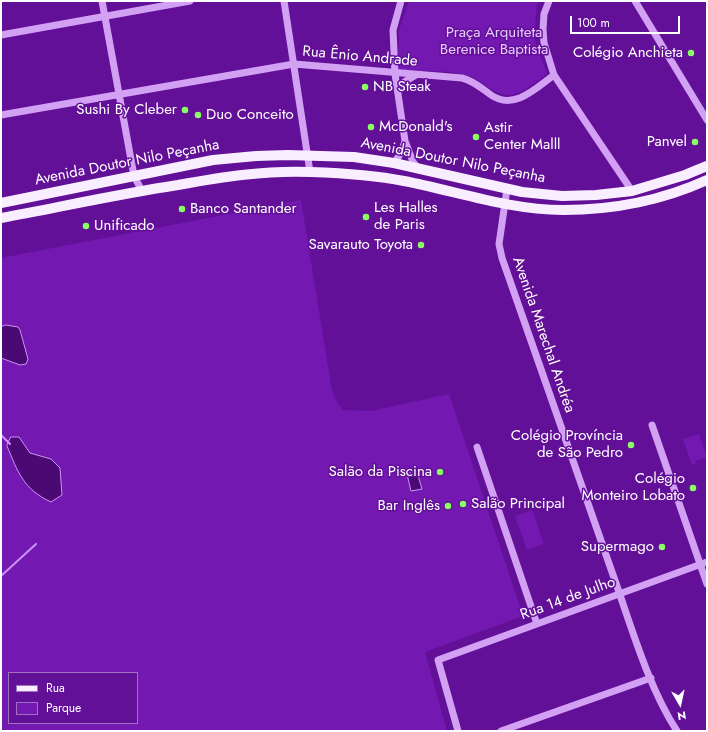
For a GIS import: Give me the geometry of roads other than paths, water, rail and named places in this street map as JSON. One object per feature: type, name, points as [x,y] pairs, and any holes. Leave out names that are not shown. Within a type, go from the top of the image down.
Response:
[{"type":"main road","name":"Avenida Doutor Nilo Peçanha","points":[[1,203],[213,160],[256,156],[308,155],[354,157],[394,163],[507,189],[562,196],[632,191],[685,175],[707,166]]},
{"type":"main road","name":"Avenida Doutor Nilo Peçanha","points":[[1,218],[142,190],[226,177],[310,172],[402,180],[505,203],[563,210],[629,204],[692,187],[707,180]]},
{"type":"street","points":[[102,1],[134,176],[142,190]]},
{"type":"street","points":[[1,35],[190,1]]},
{"type":"street","points":[[284,1],[310,172]]},
{"type":"street","points":[[401,1],[393,30],[395,74],[405,141],[413,162],[420,169]]},
{"type":"street","points":[[549,1],[544,14],[543,29],[544,43],[554,75],[632,191]]},
{"type":"street","points":[[635,1],[707,120]]},
{"type":"street","name":"Rua Ênio Andrade","points":[[1,115],[118,93],[294,64],[469,80],[496,98],[509,100],[522,98],[554,75]]},
{"type":"street","points":[[398,92],[404,82],[416,75]]},
{"type":"street","points":[[394,163],[401,153],[405,141]]},
{"type":"street","name":"Avenida Marechal Andréa","points":[[507,189],[499,244],[502,258],[651,678],[666,714],[677,731]]},
{"type":"street","points":[[652,425],[704,563],[707,584]]},
{"type":"street","points":[[477,447],[537,624]]},
{"type":"street","name":"Rua 14 de Julho","points":[[458,731],[438,660],[704,563]]},
{"type":"street","points":[[500,731],[651,678]]},
{"type":"waterway","points":[[1,435],[10,444]]},
{"type":"waterway","points":[[1,576],[36,544]]},
{"type":"place","name":"Colégio Anchieta","points":[[691,53]]},
{"type":"place","name":"NB Steak","points":[[365,87]]},
{"type":"place","name":"Sushi By Cleber","points":[[185,110]]},
{"type":"place","name":"Duo Conceito","points":[[198,115]]},
{"type":"place","name":"McDonald's","points":[[371,127]]},
{"type":"place","name":"Astir Center Malll","points":[[476,137]]},
{"type":"place","name":"Panvel","points":[[695,142]]},
{"type":"place","name":"Banco Santander","points":[[182,209]]},
{"type":"place","name":"Les Halles de Paris","points":[[366,217]]},
{"type":"place","name":"Unificado","points":[[86,226]]},
{"type":"place","name":"Savarauto Toyota","points":[[421,245]]},
{"type":"place","name":"Colégio Província de São Pedro","points":[[631,445]]},
{"type":"place","name":"Salão da Piscina","points":[[440,472]]},
{"type":"place","name":"Colégio Monteiro Lobato","points":[[693,488]]},
{"type":"place","name":"Salão Principal","points":[[463,504]]},
{"type":"place","name":"Bar Inglês","points":[[448,506]]},
{"type":"place","name":"Supermago","points":[[662,547]]},
{"type":"park label","name":"Praça Arquiteta Berenice Baptista","points":[[494,42]]}]
